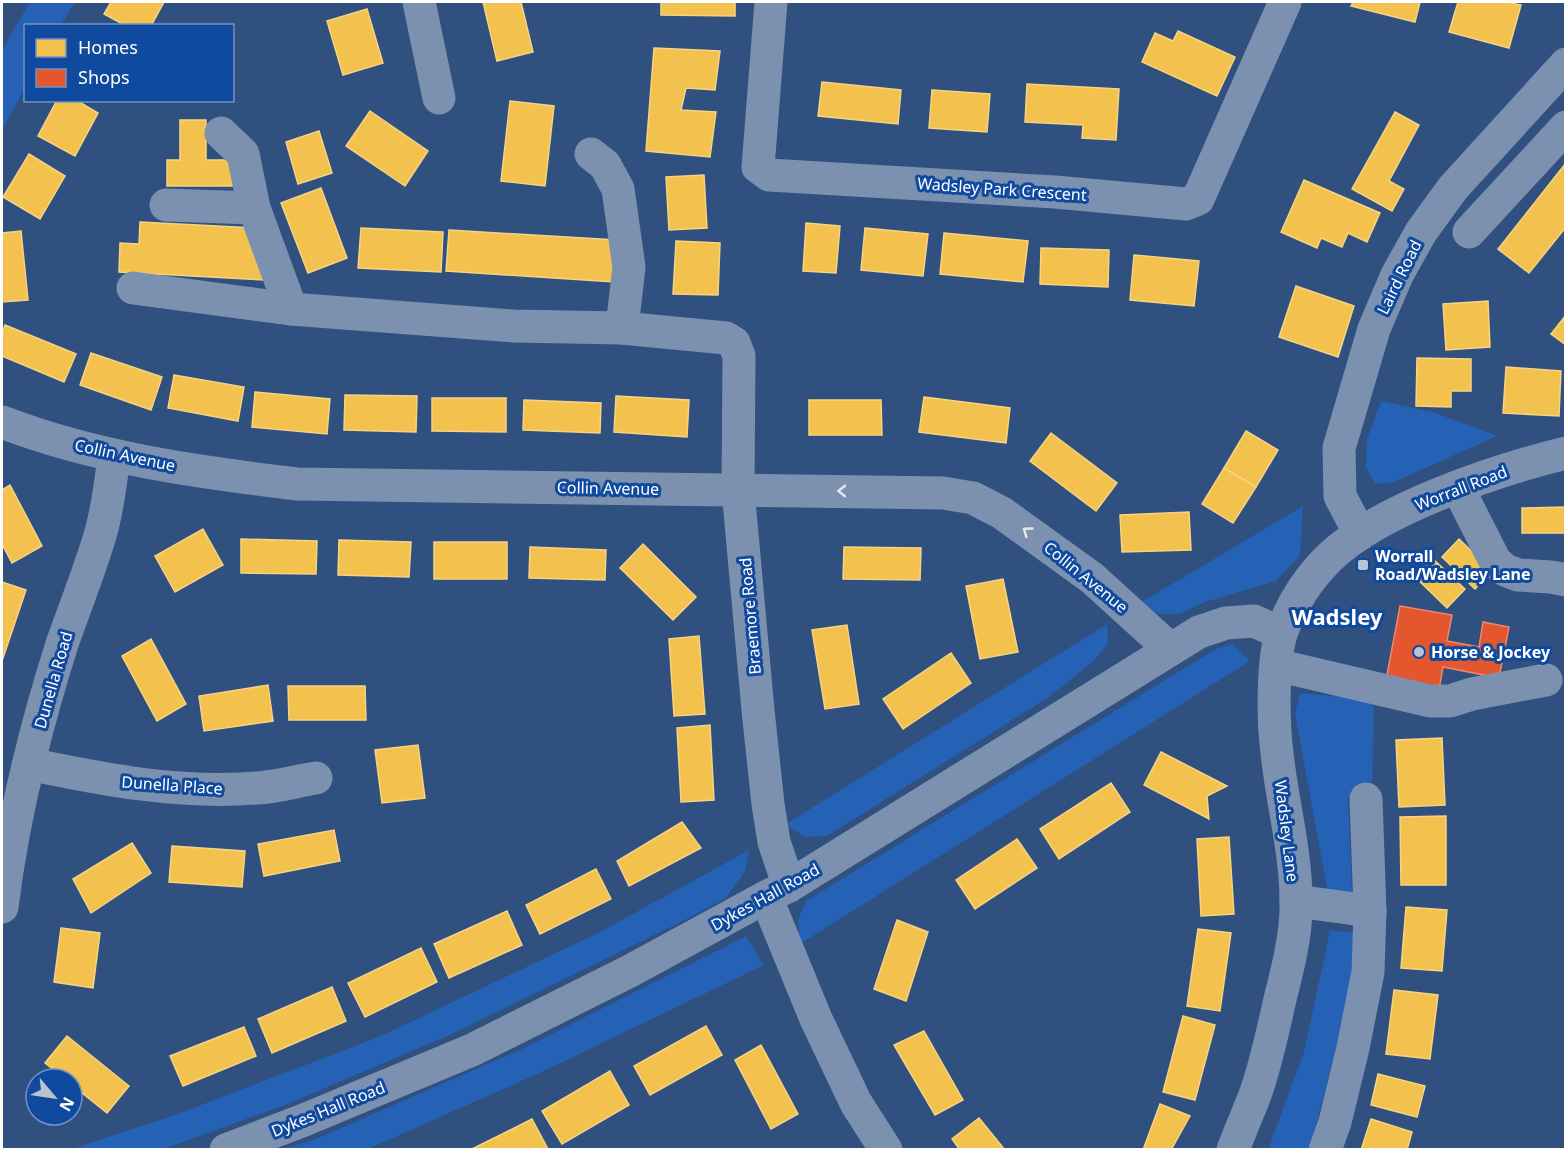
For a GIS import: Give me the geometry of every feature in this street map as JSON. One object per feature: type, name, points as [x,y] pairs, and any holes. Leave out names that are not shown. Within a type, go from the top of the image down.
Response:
[{"type":"street","points":[[420,2],[439,98]]},
{"type":"street","name":"Wadsley Park Crescent","points":[[771,2],[758,167],[769,175],[1055,192],[1186,204],[1198,199],[1285,2]]},
{"type":"street","name":"Laird Road","points":[[1360,534],[1340,496],[1339,448],[1374,329],[1396,275],[1421,232],[1453,188],[1566,64]]},
{"type":"street","points":[[1541,90],[1566,112]]},
{"type":"street","points":[[1469,232],[1566,127]]},
{"type":"street","points":[[221,133],[243,154],[254,208],[291,309]]},
{"type":"street","points":[[134,288],[291,309],[513,326],[622,328],[629,267],[618,189],[606,165],[591,154]]},
{"type":"street","points":[[166,204],[254,208]]},
{"type":"street","name":"Braemore Road","points":[[622,328],[726,338],[734,343],[739,356],[738,490],[768,804],[774,842],[777,892],[816,1019],[856,1103],[886,1149]]},
{"type":"street","name":"Collin Avenue","points":[[2,422],[29,433],[114,456],[225,475],[297,484],[943,493],[973,498],[1002,513],[1092,578],[1169,648]]},
{"type":"street","name":"Worrall Road","points":[[1360,534],[1407,509],[1458,488],[1544,458],[1566,453]]},
{"type":"street","name":"Dunella Road","points":[[3,889],[29,764],[62,645],[102,530],[110,496],[114,456]]},
{"type":"street","points":[[1458,488],[1494,561],[1505,570],[1518,575],[1566,580]]},
{"type":"street","name":"Wadsley Lane","points":[[1233,1149],[1255,1094],[1272,1032],[1289,963],[1296,902],[1287,819],[1276,752],[1276,665],[1281,633],[1308,581],[1329,558],[1360,534]]},
{"type":"street","name":"Dykes Hall Road","points":[[226,1149],[304,1120],[472,1050],[630,971],[777,892],[1169,648],[1199,632],[1226,623],[1254,621],[1281,633]]},
{"type":"street","points":[[1276,665],[1430,701],[1450,701],[1472,693],[1546,680]]},
{"type":"street","name":"Dunella Place","points":[[29,764],[118,782],[190,789],[259,788],[316,778]]},
{"type":"street","points":[[1326,1149],[1353,1048],[1368,972],[1370,911],[1366,799]]},
{"type":"street","points":[[1296,902],[1370,911]]},
{"type":"shaded area","points":[[30,2],[75,2],[62,24],[24,24],[24,90],[2,130],[2,50]]},
{"type":"shaded area","points":[[1381,401],[1433,412],[1497,436],[1394,482],[1375,484],[1366,467],[1367,439]]},
{"type":"shaded area","points":[[1303,506],[1300,555],[1276,581],[1205,602],[1180,614],[1157,614],[1140,603]]},
{"type":"shaded area","points":[[1107,624],[1108,643],[1095,660],[1049,697],[827,836],[805,837],[786,824]]},
{"type":"shaded area","points":[[1232,644],[1250,661],[800,944],[798,920],[806,901],[1214,650]]},
{"type":"shaded area","points":[[1300,693],[1374,700],[1372,793],[1348,797],[1352,892],[1328,893],[1295,714]]},
{"type":"shaded area","points":[[749,850],[745,871],[726,898],[450,1035],[285,1105],[164,1149],[72,1149],[175,1115],[381,1036],[600,932]]},
{"type":"shaded area","points":[[1330,931],[1354,932],[1350,995],[1315,1129],[1309,1149],[1268,1150],[1304,1052]]},
{"type":"shaded area","points":[[746,936],[764,965],[544,1071],[368,1149],[284,1149],[316,1139],[526,1047]]},
{"type":"building: Homes","points":[[111,2],[164,2],[152,24],[122,24],[104,14]]},
{"type":"building: Homes","points":[[483,2],[521,2],[533,52],[497,61]]},
{"type":"building: Homes","points":[[661,2],[735,2],[735,16],[661,15]]},
{"type":"building: Homes","points":[[1353,2],[1420,2],[1415,22],[1351,6]]},
{"type":"building: Homes","points":[[1458,2],[1507,2],[1521,5],[1509,48],[1449,32]]},
{"type":"building: Homes","points":[[367,9],[383,63],[343,75],[327,21]]},
{"type":"building: Homes","points":[[1178,31],[1235,57],[1217,96],[1142,62],[1155,33],[1173,41]]},
{"type":"building: Homes","points":[[654,48],[720,51],[715,90],[686,88],[681,110],[716,112],[710,157],[646,151]]},
{"type":"building: Homes","points":[[822,82],[901,90],[898,124],[818,116]]},
{"type":"building: Homes","points":[[1027,84],[1119,89],[1116,140],[1082,138],[1083,125],[1025,122]]},
{"type":"building: Homes","points":[[932,90],[990,94],[987,132],[929,128]]},
{"type":"building: Homes","points":[[510,101],[554,106],[545,186],[501,181]]},
{"type":"building: Homes","points":[[56,102],[79,102],[98,113],[75,156],[38,136]]},
{"type":"building: Homes","points":[[370,111],[428,151],[405,186],[346,146]]},
{"type":"building: Homes","points":[[1395,112],[1419,125],[1389,181],[1404,189],[1392,211],[1352,189]]},
{"type":"building: Homes","points":[[180,120],[206,120],[206,160],[234,160],[234,186],[167,186],[167,160],[180,160]]},
{"type":"building: Homes","points":[[319,131],[332,173],[298,184],[286,142]]},
{"type":"building: Homes","points":[[29,154],[65,176],[40,219],[3,197]]},
{"type":"building: Homes","points":[[1566,163],[1566,227],[1529,273],[1498,249]]},
{"type":"building: Homes","points":[[704,175],[707,228],[669,230],[666,177]]},
{"type":"building: Homes","points":[[1304,180],[1380,213],[1367,242],[1348,233],[1342,247],[1321,238],[1317,248],[1281,232]]},
{"type":"building: Homes","points":[[321,188],[347,258],[308,273],[281,203]]},
{"type":"building: Homes","points":[[140,222],[256,228],[264,280],[119,272],[120,243],[139,244]]},
{"type":"building: Homes","points":[[806,223],[840,226],[836,273],[803,271]]},
{"type":"building: Homes","points":[[361,228],[443,232],[441,272],[358,268]]},
{"type":"building: Homes","points":[[865,228],[928,234],[923,276],[861,270]]},
{"type":"building: Homes","points":[[449,230],[617,240],[614,282],[446,271]]},
{"type":"building: Homes","points":[[21,231],[28,300],[2,302],[2,233]]},
{"type":"building: Homes","points":[[944,233],[1028,241],[1023,282],[940,274]]},
{"type":"building: Homes","points":[[676,241],[720,243],[718,295],[673,294]]},
{"type":"building: Homes","points":[[1041,248],[1109,250],[1108,287],[1040,284]]},
{"type":"building: Homes","points":[[1134,255],[1199,261],[1194,306],[1130,300]]},
{"type":"building: Homes","points":[[1296,286],[1354,306],[1338,357],[1279,337]]},
{"type":"building: Homes","points":[[1488,301],[1490,347],[1446,350],[1443,304]]},
{"type":"building: Homes","points":[[1566,315],[1566,345],[1551,334]]},
{"type":"building: Homes","points":[[5,325],[76,354],[64,382],[2,356],[2,335]]},
{"type":"building: Homes","points":[[91,353],[162,377],[151,410],[80,385]]},
{"type":"building: Homes","points":[[1417,358],[1471,359],[1471,391],[1451,391],[1451,407],[1416,406]]},
{"type":"building: Homes","points":[[1506,367],[1561,371],[1559,416],[1503,413]]},
{"type":"building: Homes","points":[[174,375],[244,387],[238,421],[168,408]]},
{"type":"building: Homes","points":[[255,392],[330,399],[327,434],[252,427]]},
{"type":"building: Homes","points":[[345,395],[417,396],[416,432],[344,430]]},
{"type":"building: Homes","points":[[616,396],[689,400],[687,437],[614,432]]},
{"type":"building: Homes","points":[[924,397],[1010,408],[1006,443],[919,432]]},
{"type":"building: Homes","points":[[432,398],[506,398],[506,432],[432,431]]},
{"type":"building: Homes","points":[[524,400],[601,403],[600,433],[523,430]]},
{"type":"building: Homes","points":[[809,400],[881,400],[882,435],[809,435]]},
{"type":"building: Homes","points":[[1246,431],[1278,450],[1256,487],[1224,468]]},
{"type":"building: Homes","points":[[1051,433],[1117,483],[1096,511],[1030,461]]},
{"type":"building: Homes","points":[[1224,468],[1256,487],[1233,523],[1202,504]]},
{"type":"building: Homes","points":[[10,485],[42,546],[12,563],[2,544],[2,490]]},
{"type":"building: Homes","points":[[1566,507],[1566,533],[1522,533],[1522,508]]},
{"type":"building: Homes","points":[[1189,512],[1191,550],[1122,552],[1120,515]]},
{"type":"building: Homes","points":[[203,529],[223,565],[175,592],[155,556]]},
{"type":"building: Homes","points":[[241,539],[317,541],[316,574],[241,573]]},
{"type":"building: Homes","points":[[1459,539],[1492,571],[1475,589],[1442,557]]},
{"type":"building: Homes","points":[[339,540],[411,542],[409,577],[338,575]]},
{"type":"building: Homes","points":[[434,542],[507,542],[507,579],[434,579]]},
{"type":"building: Homes","points":[[643,544],[696,597],[673,620],[620,568]]},
{"type":"building: Homes","points":[[530,547],[606,550],[605,580],[529,578]]},
{"type":"building: Homes","points":[[844,547],[921,548],[920,580],[843,579]]},
{"type":"building: Homes","points":[[1431,557],[1465,589],[1447,608],[1414,576]]},
{"type":"building: Homes","points":[[1003,579],[1018,652],[980,659],[966,586]]},
{"type":"building: Homes","points":[[2,582],[26,590],[3,658],[2,657]]},
{"type":"building: Homes","points":[[847,625],[859,704],[825,709],[812,630]]},
{"type":"building: Homes","points":[[699,636],[705,714],[674,716],[669,639]]},
{"type":"building: Homes","points":[[151,639],[186,704],[157,721],[122,656]]},
{"type":"building: Homes","points":[[951,653],[971,683],[903,729],[883,699]]},
{"type":"building: Homes","points":[[268,685],[273,721],[204,731],[199,696]]},
{"type":"building: Homes","points":[[288,686],[365,686],[366,720],[289,720]]},
{"type":"building: Homes","points":[[710,725],[714,800],[681,802],[677,728]]},
{"type":"building: Homes","points":[[1442,738],[1445,805],[1399,807],[1396,740]]},
{"type":"building: Homes","points":[[418,745],[425,798],[382,803],[375,750]]},
{"type":"building: Homes","points":[[1161,752],[1227,786],[1207,796],[1209,819],[1144,785]]},
{"type":"building: Homes","points":[[1111,783],[1130,812],[1059,859],[1040,829]]},
{"type":"building: Homes","points":[[1446,816],[1446,885],[1401,885],[1400,817]]},
{"type":"building: Homes","points":[[682,822],[701,848],[629,886],[617,861]]},
{"type":"building: Homes","points":[[334,830],[340,861],[264,876],[258,844]]},
{"type":"building: Homes","points":[[1229,837],[1234,914],[1201,916],[1197,839]]},
{"type":"building: Homes","points":[[1017,839],[1037,868],[975,909],[956,880]]},
{"type":"building: Homes","points":[[132,843],[151,873],[91,913],[73,879]]},
{"type":"building: Homes","points":[[172,846],[245,851],[242,887],[169,882]]},
{"type":"building: Homes","points":[[596,869],[611,899],[540,934],[526,905]]},
{"type":"building: Homes","points":[[1406,907],[1447,910],[1442,971],[1401,968]]},
{"type":"building: Homes","points":[[507,911],[522,945],[449,978],[434,944]]},
{"type":"building: Homes","points":[[897,920],[928,932],[906,1001],[874,989]]},
{"type":"building: Homes","points":[[61,928],[100,933],[93,988],[54,982]]},
{"type":"building: Homes","points":[[1198,929],[1231,933],[1220,1011],[1187,1006]]},
{"type":"building: Homes","points":[[421,948],[437,982],[365,1017],[348,983]]},
{"type":"building: Homes","points":[[332,987],[346,1021],[272,1053],[258,1019]]},
{"type":"building: Homes","points":[[1394,990],[1438,995],[1430,1059],[1386,1054]]},
{"type":"building: Homes","points":[[1183,1016],[1215,1025],[1195,1100],[1163,1092]]},
{"type":"building: Homes","points":[[706,1026],[722,1055],[650,1095],[634,1066]]},
{"type":"building: Homes","points":[[244,1027],[256,1056],[183,1086],[170,1056]]},
{"type":"building: Homes","points":[[924,1031],[963,1100],[935,1115],[894,1045]]},
{"type":"building: Homes","points":[[67,1036],[129,1086],[107,1113],[84,1095],[84,1067],[50,1067],[45,1063]]},
{"type":"building: Homes","points":[[761,1045],[798,1114],[771,1129],[735,1060]]},
{"type":"building: Homes","points":[[610,1071],[629,1105],[562,1144],[542,1111]]},
{"type":"building: Homes","points":[[1378,1074],[1425,1086],[1417,1117],[1371,1105]]},
{"type":"building: Homes","points":[[1160,1104],[1190,1116],[1171,1150],[1143,1150]]},
{"type":"building: Homes","points":[[979,1118],[1005,1150],[960,1150],[952,1139]]},
{"type":"building: Homes","points":[[532,1119],[548,1149],[470,1150]]},
{"type":"building: Homes","points":[[1371,1119],[1412,1132],[1407,1150],[1361,1150]]},
{"type":"building: Shops","points":[[1400,606],[1452,615],[1447,641],[1479,647],[1483,622],[1509,627],[1499,678],[1443,667],[1439,690],[1386,680]]},
{"type":"place","name":"Worrall Road/Wadsley Lane","points":[[1363,565]]},
{"type":"place","name":"Horse & Jockey","points":[[1419,652]]},
{"type":"district","name":"Wadsley","points":[[1337,616]]}]
